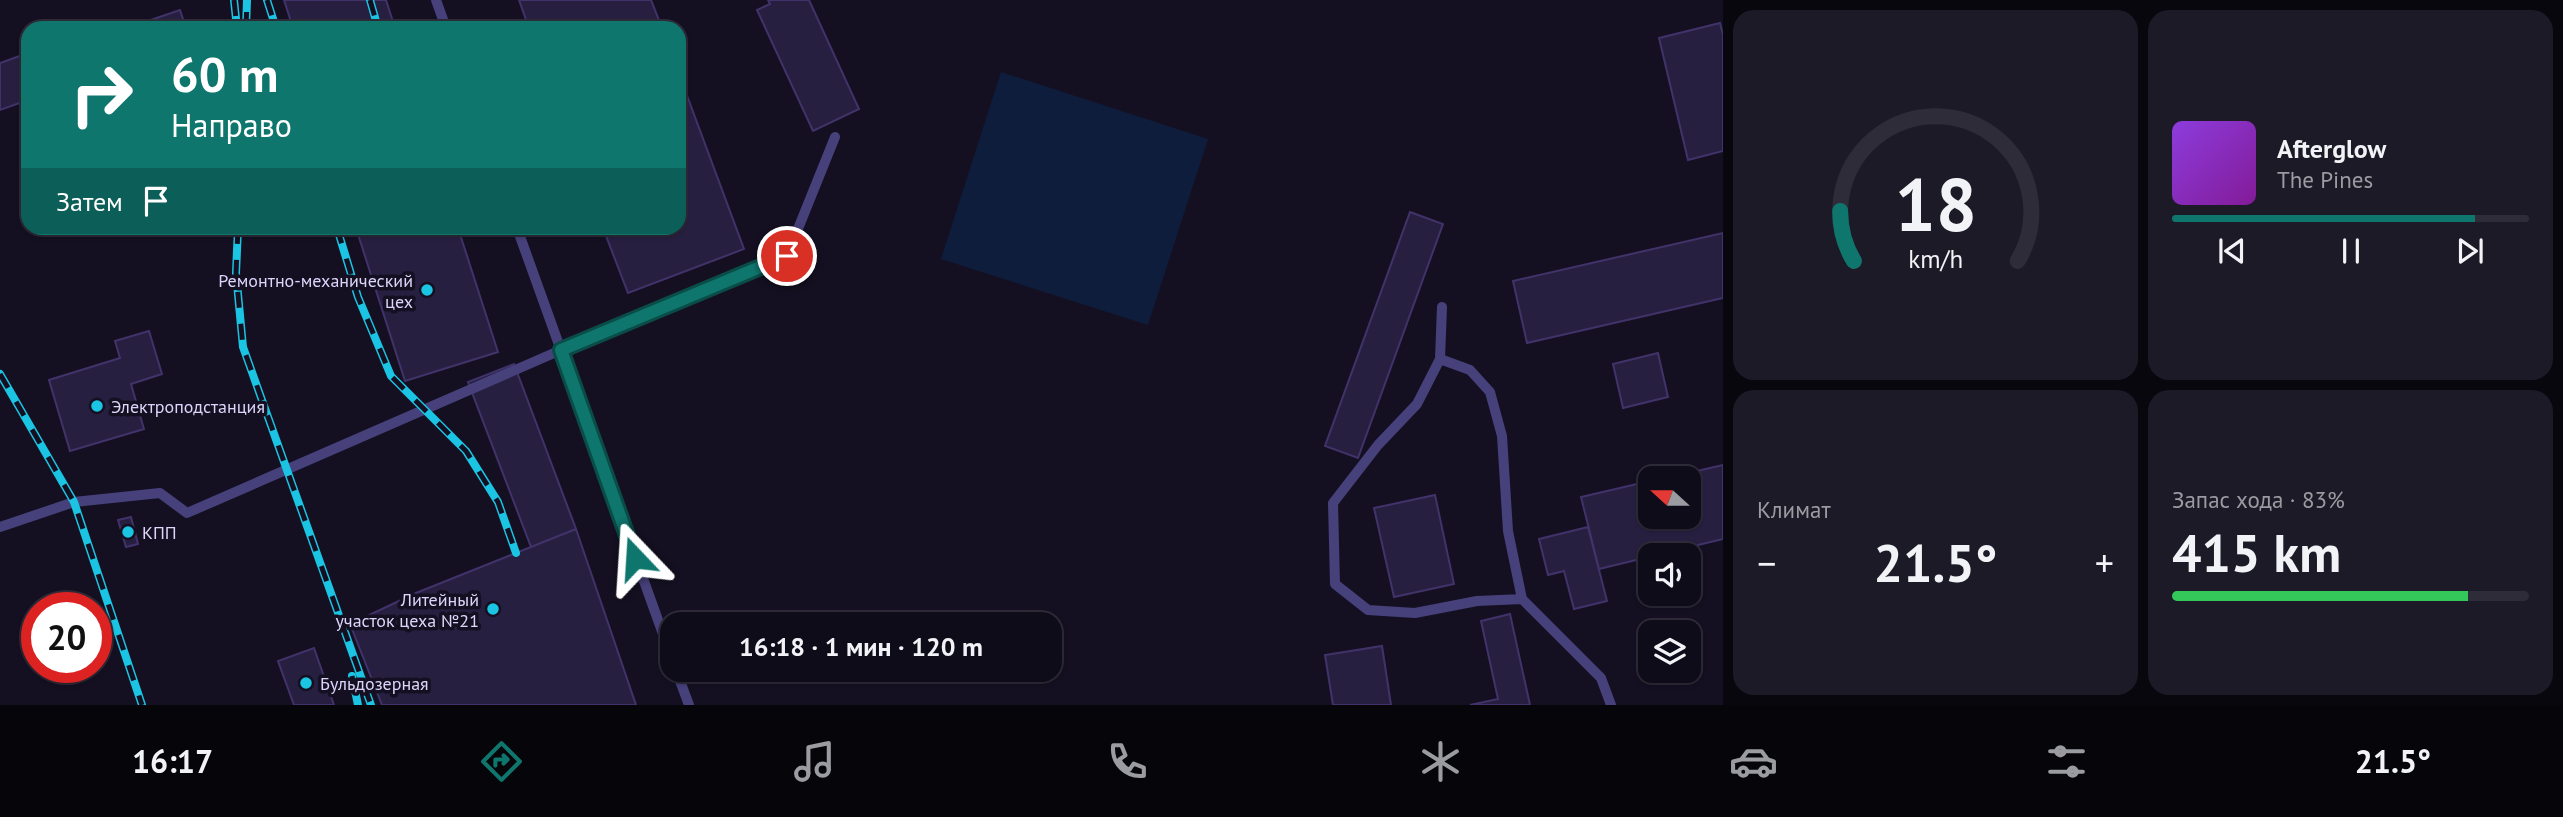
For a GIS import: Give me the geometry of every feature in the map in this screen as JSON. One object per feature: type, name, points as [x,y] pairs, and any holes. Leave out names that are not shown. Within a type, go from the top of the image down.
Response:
[{"type":"lane","points":[[436,0],[444,21]]},
{"type":"lane","points":[[0,527],[74,502],[160,493],[187,513],[561,350],[787,256],[835,137]]},
{"type":"lane","points":[[520,235],[660,626]]},
{"type":"lane","points":[[1442,307],[1440,359],[1417,404],[1378,445],[1333,503],[1335,584],[1368,610],[1415,613],[1477,601],[1522,599]]},
{"type":"lane","points":[[1440,359],[1470,370],[1490,392],[1502,436],[1508,531],[1522,599],[1601,678],[1611,705]]},
{"type":"lane","points":[[680,682],[689,705]]},
{"type":"water","points":[[1001,72],[1208,139],[1148,325],[941,259]]},
{"type":"building","points":[[284,0],[386,0],[393,21],[291,21]]},
{"type":"building","points":[[519,0],[651,0],[659,21],[526,21]]},
{"type":"building","points":[[768,0],[809,0],[859,109],[813,131],[757,10],[770,4]]},
{"type":"building","points":[[180,10],[184,21],[148,21]]},
{"type":"building","points":[[1720,23],[1723,35],[1723,151],[1688,160],[1659,38]]},
{"type":"building","points":[[21,56],[21,102],[0,110],[0,63]]},
{"type":"building","points":[[686,93],[744,249],[628,293],[606,235],[686,235]]},
{"type":"building","points":[[1410,212],[1443,224],[1358,458],[1325,446]]},
{"type":"building","points":[[1723,233],[1723,298],[1527,343],[1513,281]]},
{"type":"building","name":"Ремонтно-механический цех","points":[[358,235],[460,235],[498,352],[405,381]]},
{"type":"building","name":"Электроподстанция","points":[[149,331],[162,374],[131,384],[144,429],[70,451],[49,380],[120,358],[115,341]]},
{"type":"building","points":[[1658,353],[1668,397],[1623,408],[1613,364]]},
{"type":"building","points":[[514,364],[576,529],[531,547],[468,382]]},
{"type":"building","points":[[1723,465],[1723,539],[1701,544],[1638,543],[1638,560],[1599,569],[1581,497],[1638,484],[1638,529],[1701,529],[1701,470]]},
{"type":"building","points":[[1435,495],[1454,584],[1394,597],[1374,508]]},
{"type":"building","name":"КПП","points":[[131,517],[138,544],[126,547],[118,520]]},
{"type":"building","points":[[1588,527],[1607,601],[1574,609],[1564,571],[1548,575],[1539,539]]},
{"type":"building","name":"Литейный участок цеха №21","points":[[576,529],[636,705],[382,705],[350,624],[416,593]]},
{"type":"building","points":[[1510,614],[1530,705],[1470,705],[1498,699],[1481,621]]},
{"type":"building","points":[[1382,646],[1391,705],[1333,705],[1325,655]]},
{"type":"building","name":"Бульдозерная","points":[[314,648],[334,705],[294,705],[278,661]]},
{"type":"railway","points":[[234,0],[236,21]]},
{"type":"railway","points":[[246,21],[247,0]]},
{"type":"railway","points":[[267,0],[274,21]]},
{"type":"railway","points":[[370,0],[376,21]]},
{"type":"railway","points":[[238,235],[236,273],[243,347],[371,705]]},
{"type":"railway","points":[[339,235],[358,297],[391,376],[466,451],[498,502],[516,553]]},
{"type":"railway","points":[[0,374],[74,502],[142,705]]},
{"type":"railway","points":[[352,676],[358,705]]},
{"type":"place","name":"Ремонтно-механический цех","points":[[427,290]]},
{"type":"place","name":"Электроподстанция","points":[[97,406]]},
{"type":"place","name":"КПП","points":[[128,532]]},
{"type":"place","name":"Литейный участок цеха №21","points":[[493,609]]},
{"type":"place","name":"Бульдозерная","points":[[306,683]]},
{"type":"route","points":[[635,558],[561,350],[787,256]]}]
